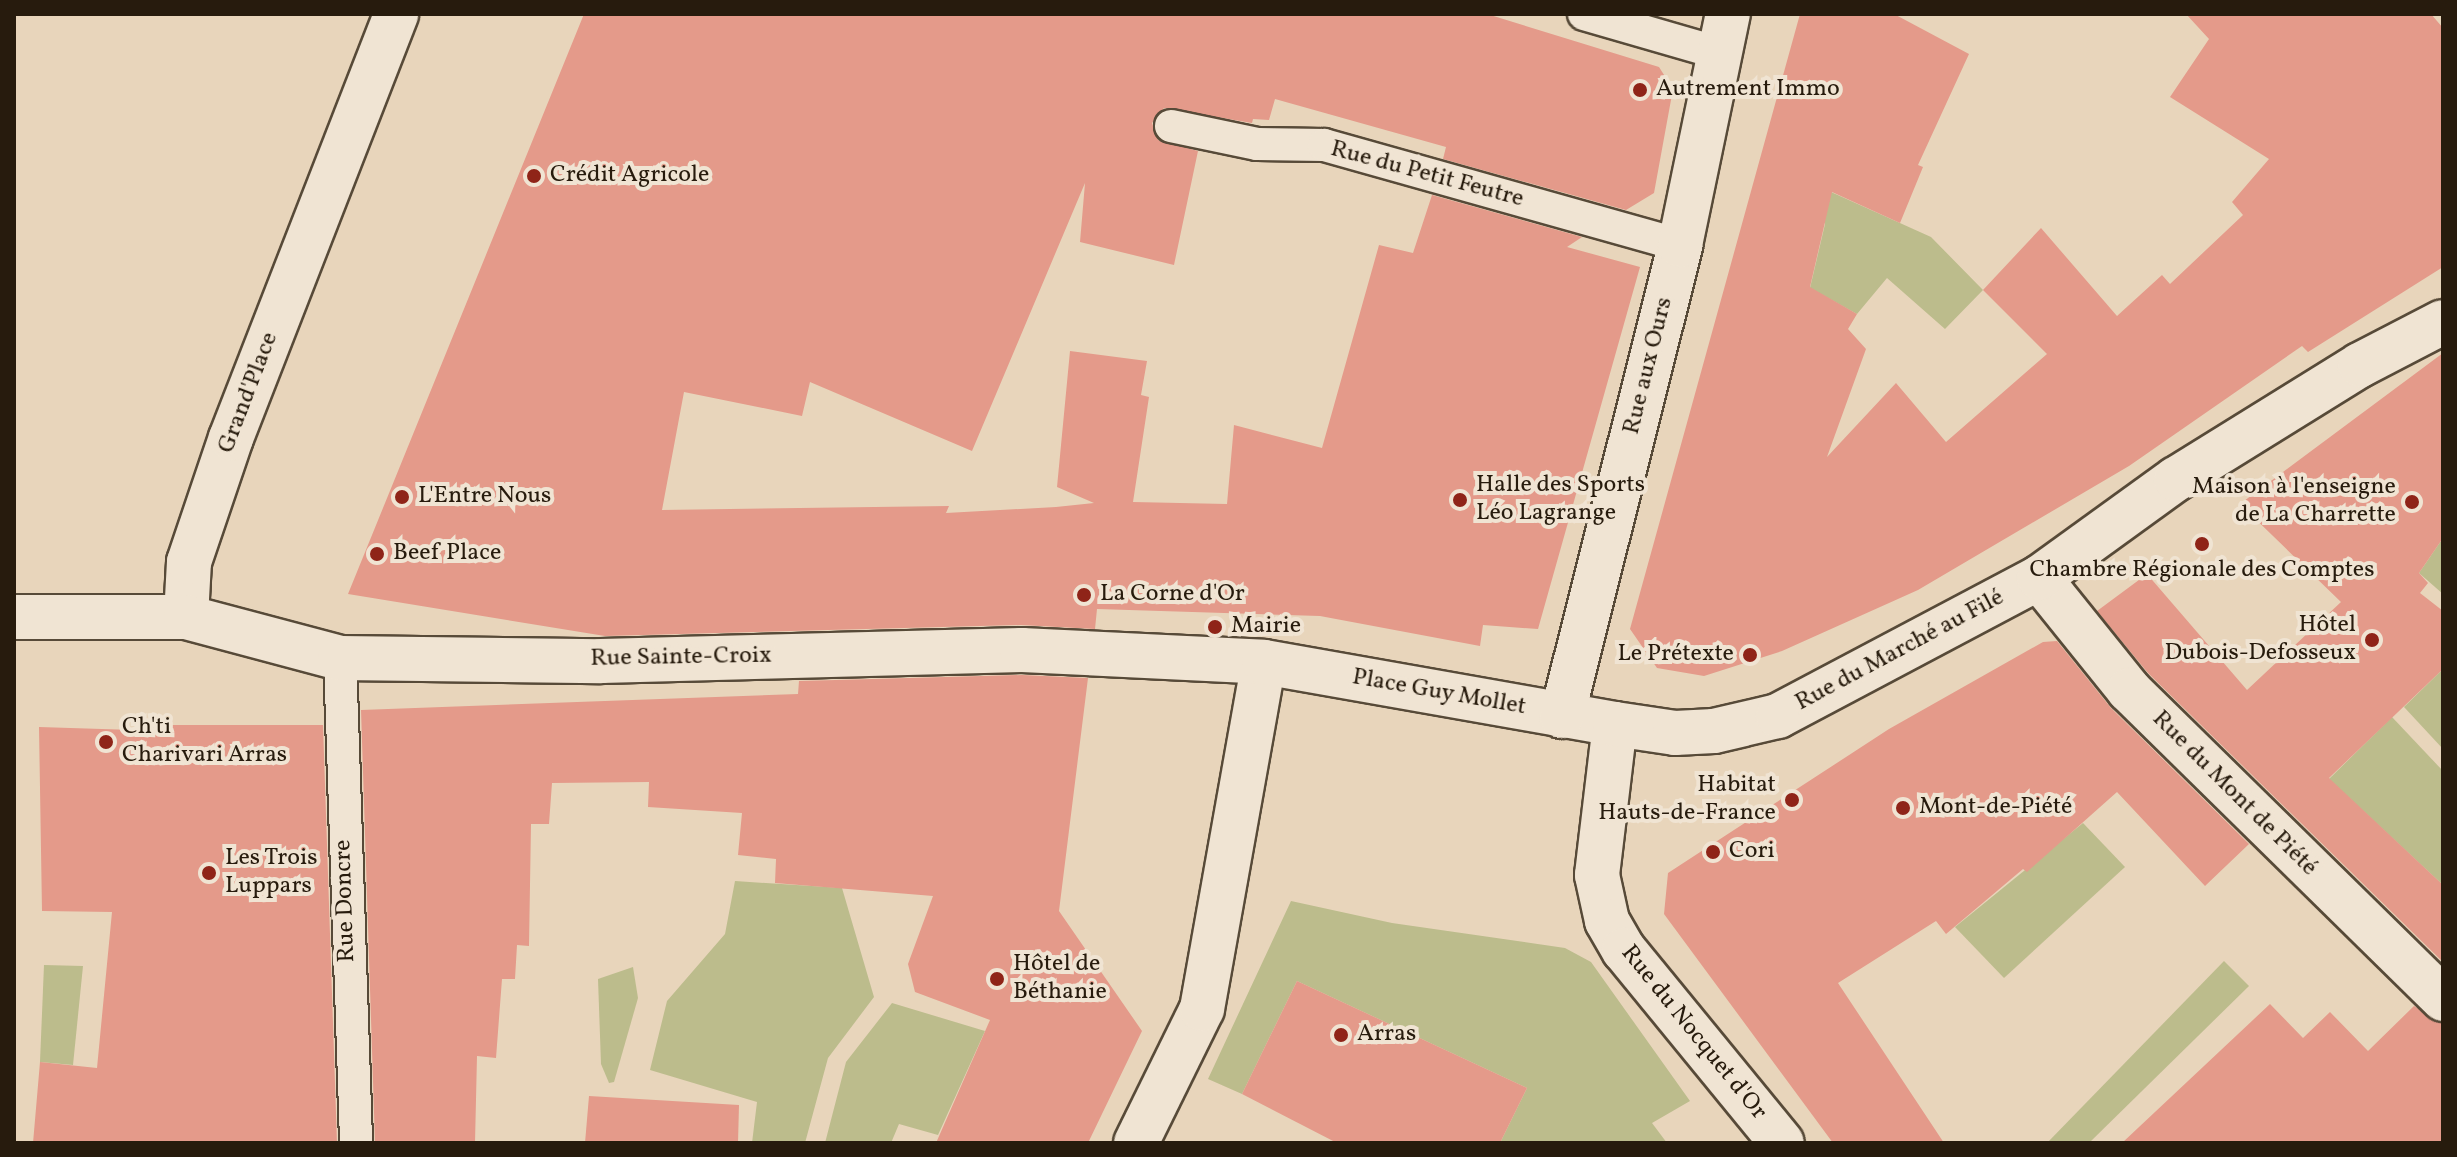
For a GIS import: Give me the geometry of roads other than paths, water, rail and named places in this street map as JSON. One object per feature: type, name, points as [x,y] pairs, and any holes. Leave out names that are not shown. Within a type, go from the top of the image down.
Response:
[{"type":"street","name":"Grand'Place","points":[[186,617],[189,562],[231,438],[396,14]]},
{"type":"street","name":"Rue aux Ours","points":[[1562,716],[1680,245],[1723,34]]},
{"type":"street","name":"Rue du Marché au Filé","points":[[1615,724],[1675,733],[1714,731],[1778,716],[2039,578],[2176,479],[2360,365],[2443,322]]},
{"type":"street","name":"Rue du Mont de Piété","points":[[2039,578],[2129,690],[2443,999]]},
{"type":"street","points":[[14,617],[186,617]]},
{"type":"street","name":"Rue Sainte-Croix","points":[[186,617],[340,658],[601,661],[1022,650]]},
{"type":"street","name":"Place Guy Mollet","points":[[1022,650],[1264,662],[1615,724]]},
{"type":"street","points":[[1136,1143],[1202,1009],[1264,662]]},
{"type":"street","name":"Rue du Nocquet d'Or","points":[[1615,724],[1598,863],[1607,921],[1624,950],[1782,1143]]},
{"type":"lane","points":[[1584,14],[1723,34]]},
{"type":"lane","name":"Rue du Petit Feutre","points":[[1171,126],[1257,144],[1324,145],[1680,245]]},
{"type":"lane","name":"Rue Doncre","points":[[340,658],[356,1143]]},
{"type":"place","name":"Autrement Immo","points":[[1640,90]]},
{"type":"place","name":"Crédit Agricole","points":[[534,176]]},
{"type":"place","name":"L'Entre Nous","points":[[402,497]]},
{"type":"place","name":"Halle des Sports Léo Lagrange","points":[[1460,500]]},
{"type":"place","name":"Maison à l'enseigne de La Charrette","points":[[2412,502]]},
{"type":"place","name":"Chambre Régionale des Comptes","points":[[2202,544]]},
{"type":"place","name":"Beef Place","points":[[377,554]]},
{"type":"place","name":"La Corne d'Or","points":[[1084,595]]},
{"type":"place","name":"Mairie","points":[[1215,627]]},
{"type":"place","name":"Hôtel Dubois-Defosseux","points":[[2372,640]]},
{"type":"place","name":"Le Prétexte","points":[[1750,655]]},
{"type":"place","name":"Ch'ti Charivari Arras","points":[[106,742]]},
{"type":"place","name":"Habitat Hauts-de-France","points":[[1792,800]]},
{"type":"place","name":"Mont-de-Piété","points":[[1903,808]]},
{"type":"place","name":"Cori","points":[[1713,852]]},
{"type":"place","name":"Les Trois Luppars","points":[[209,873]]},
{"type":"place","name":"Hôtel de Béthanie","points":[[997,979]]},
{"type":"place","name":"Arras","points":[[1341,1035]]}]
